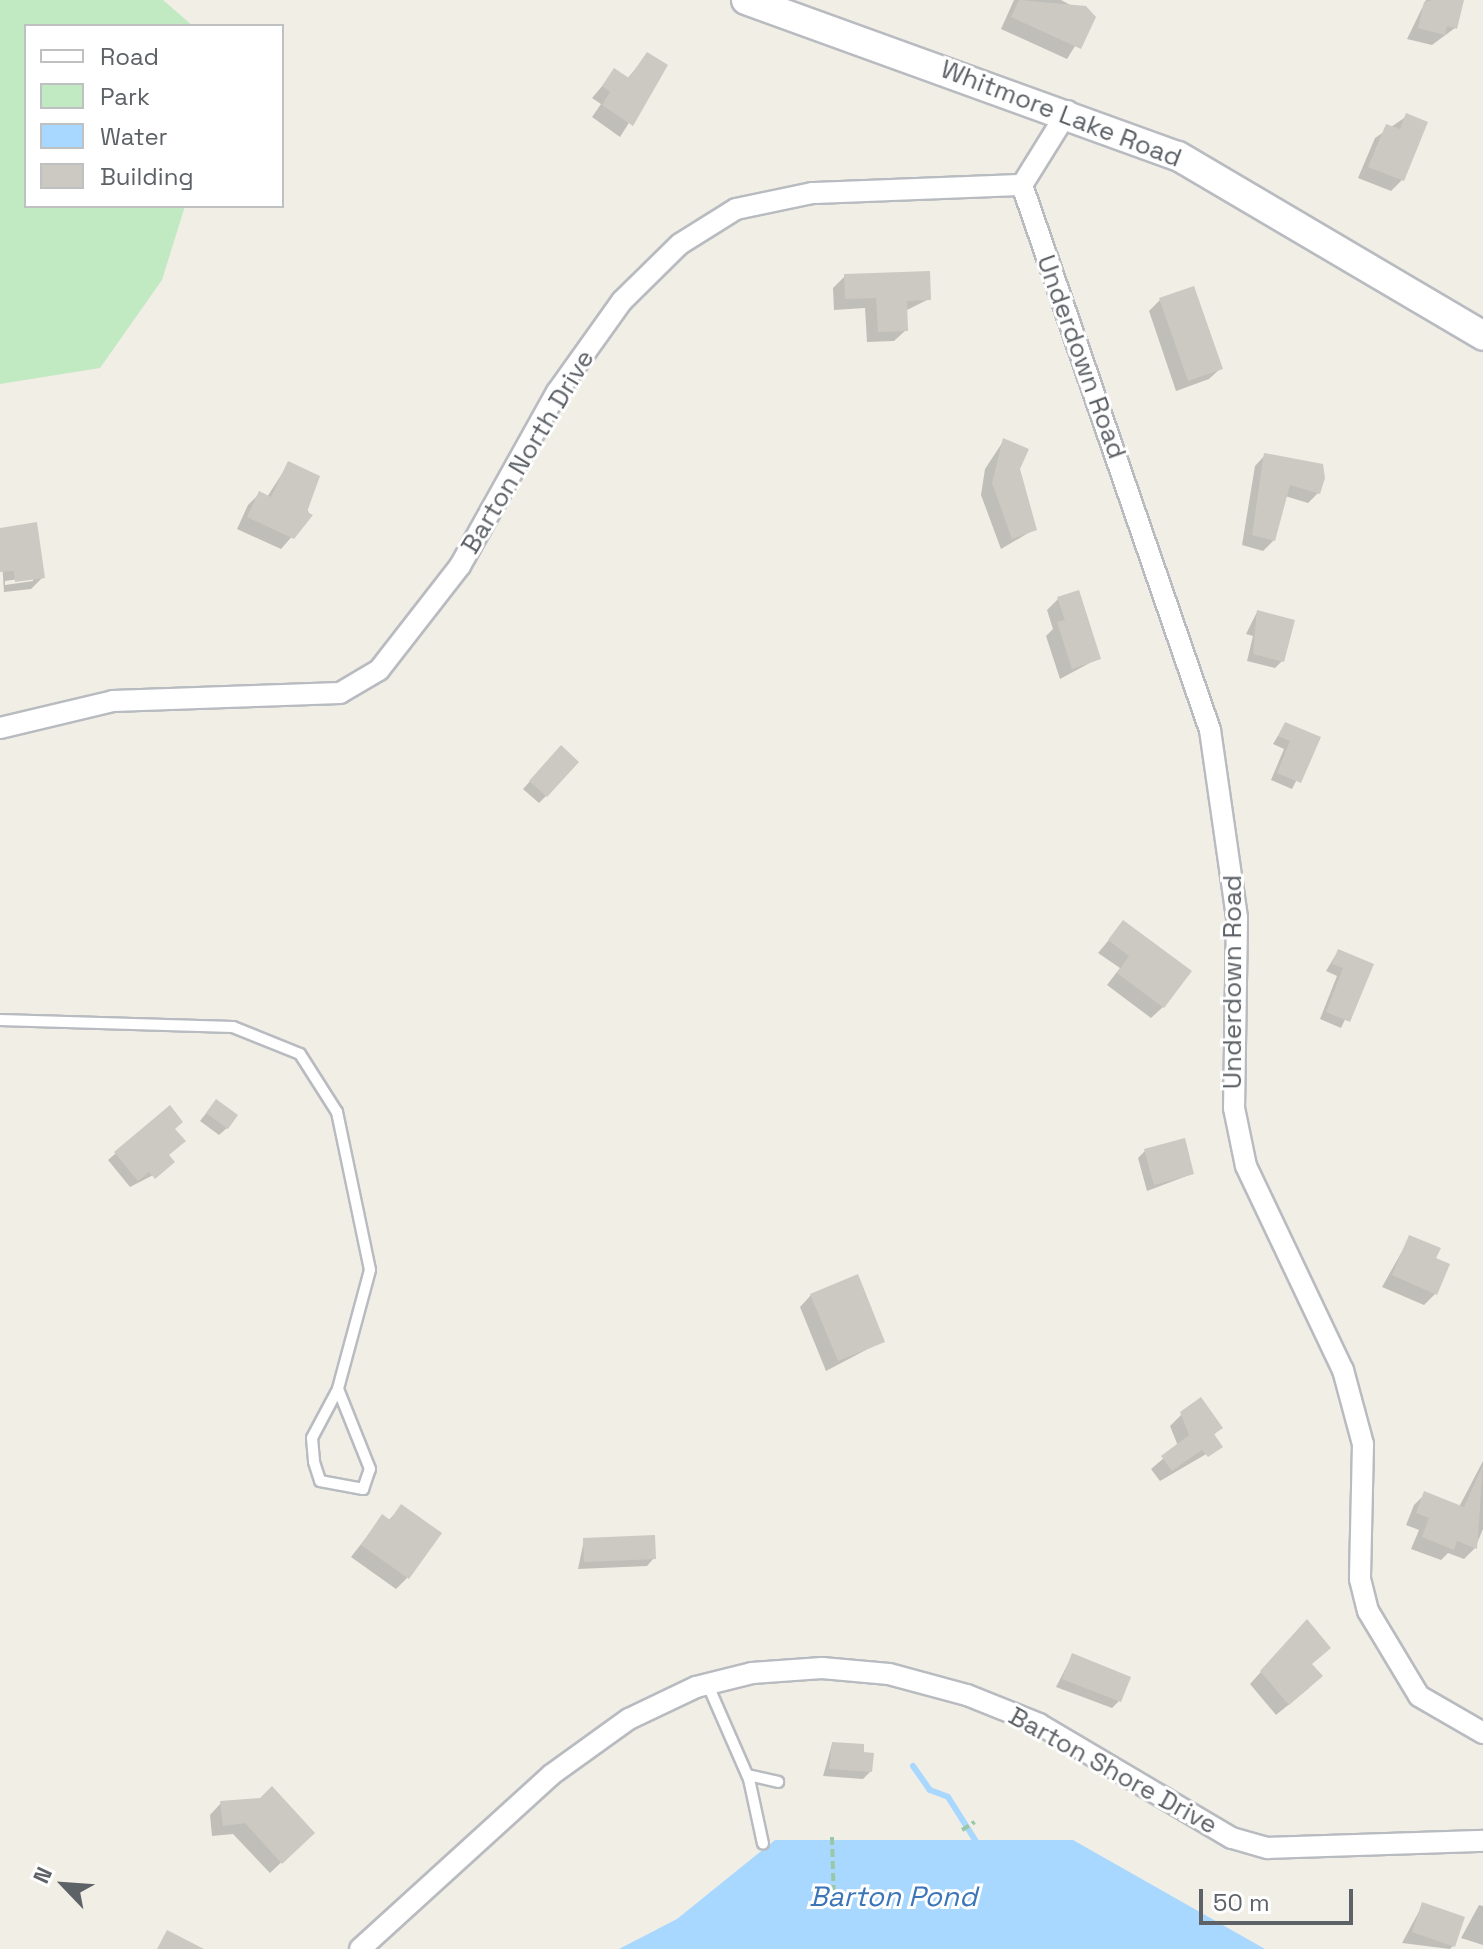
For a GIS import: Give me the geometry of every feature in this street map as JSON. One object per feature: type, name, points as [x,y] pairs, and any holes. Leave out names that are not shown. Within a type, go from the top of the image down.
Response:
[{"type":"street","name":"Whitmore Lake Road","points":[[746,0],[1068,111],[1178,156],[1483,336]]},
{"type":"street","points":[[1022,185],[1068,111]]},
{"type":"street","name":"Barton North Drive","points":[[0,728],[113,701],[340,693],[379,670],[460,566],[557,392],[622,301],[680,244],[736,209],[812,193],[1022,185]]},
{"type":"street","name":"Underdown Road","points":[[1022,185],[1210,730],[1237,918],[1234,1108],[1246,1166],[1343,1370],[1363,1444],[1360,1579],[1368,1611],[1419,1696],[1483,1733]]},
{"type":"street","name":"Barton Shore Drive","points":[[360,1949],[551,1775],[629,1719],[707,1683],[822,1668],[889,1674],[967,1695],[1039,1724],[1232,1838],[1268,1848],[1483,1841]]},
{"type":"lane","points":[[0,1020],[233,1027],[300,1054],[337,1112],[370,1270],[338,1389],[312,1438],[314,1462],[320,1481],[363,1489],[370,1469],[338,1389]]},
{"type":"lane","points":[[707,1683],[748,1775],[763,1844]]},
{"type":"lane","points":[[748,1775],[778,1782]]},
{"type":"path","points":[[962,1830],[975,1822]]},
{"type":"path","points":[[832,1837],[834,1905]]},
{"type":"green space","points":[[0,0],[163,0],[191,24],[24,24],[24,208],[184,208],[162,280],[100,368],[0,384]]},
{"type":"water","name":"Barton Pond","points":[[775,1840],[1073,1840],[1265,1949],[619,1949],[677,1919]]},
{"type":"building","points":[[1019,0],[1086,6],[1096,17],[1081,49],[1011,17]]},
{"type":"building","points":[[1464,0],[1457,29],[1447,26],[1445,35],[1418,28],[1424,2]]},
{"type":"building","points":[[647,52],[668,65],[633,126],[602,105],[610,92],[602,86],[614,68],[629,78]]},
{"type":"building","points":[[1406,113],[1428,122],[1404,181],[1368,167],[1386,124],[1400,129]]},
{"type":"building","points":[[930,271],[931,300],[907,301],[908,331],[878,332],[876,298],[845,299],[844,274]]},
{"type":"building","points":[[1194,286],[1223,369],[1188,381],[1159,298]]},
{"type":"building","points":[[1003,438],[1029,449],[1020,469],[1037,530],[1012,539],[992,483]]},
{"type":"building","points":[[1264,453],[1323,464],[1325,478],[1320,494],[1290,485],[1275,541],[1252,535]]},
{"type":"building","points":[[288,461],[320,476],[307,512],[313,515],[294,539],[247,517],[259,491],[271,497]]},
{"type":"building","points":[[37,522],[45,578],[15,582],[14,571],[0,572],[0,528]]},
{"type":"building","points":[[1079,590],[1101,659],[1072,669],[1057,622],[1065,620],[1057,597]]},
{"type":"building","points":[[1257,610],[1295,620],[1284,662],[1253,654]]},
{"type":"building","points":[[1285,722],[1321,737],[1301,783],[1277,773],[1290,741],[1278,736]]},
{"type":"building","points":[[561,745],[579,762],[547,797],[529,781]]},
{"type":"building","points":[[1123,920],[1192,971],[1164,1008],[1117,973],[1129,956],[1108,940]]},
{"type":"building","points":[[1338,949],[1374,964],[1350,1022],[1326,1012],[1343,968],[1332,964]]},
{"type":"building","points":[[216,1099],[238,1115],[228,1129],[206,1113]]},
{"type":"building","points":[[170,1105],[183,1122],[175,1129],[186,1141],[169,1155],[175,1162],[155,1179],[149,1172],[138,1181],[114,1152]]},
{"type":"building","points":[[1185,1138],[1194,1174],[1154,1185],[1144,1149]]},
{"type":"building","points":[[1409,1235],[1441,1248],[1436,1258],[1450,1264],[1437,1295],[1392,1275]]},
{"type":"building","points":[[858,1274],[885,1342],[838,1361],[810,1294]]},
{"type":"building","points":[[1201,1397],[1223,1428],[1214,1434],[1223,1447],[1208,1457],[1202,1450],[1172,1471],[1161,1456],[1189,1435],[1180,1412]]},
{"type":"building","points":[[1483,1465],[1477,1549],[1457,1541],[1454,1550],[1422,1537],[1429,1518],[1416,1513],[1424,1491],[1464,1507]]},
{"type":"building","points":[[401,1504],[442,1533],[409,1579],[361,1545],[382,1514],[390,1520]]},
{"type":"building","points":[[655,1535],[656,1559],[584,1562],[583,1538]]},
{"type":"building","points":[[1307,1619],[1331,1648],[1312,1664],[1323,1676],[1289,1705],[1260,1671]]},
{"type":"building","points":[[1072,1653],[1131,1677],[1121,1702],[1062,1679]]},
{"type":"building","points":[[832,1742],[864,1744],[864,1752],[874,1753],[872,1772],[829,1769]]},
{"type":"building","points":[[272,1786],[315,1833],[282,1864],[245,1823],[223,1826],[220,1801],[260,1798]]},
{"type":"building","points":[[1422,1902],[1465,1917],[1455,1947],[1412,1932]]},
{"type":"building","points":[[167,1930],[204,1949],[157,1949]]},
{"type":"waterway","points":[[913,1766],[930,1790],[948,1797],[979,1846]]}]
